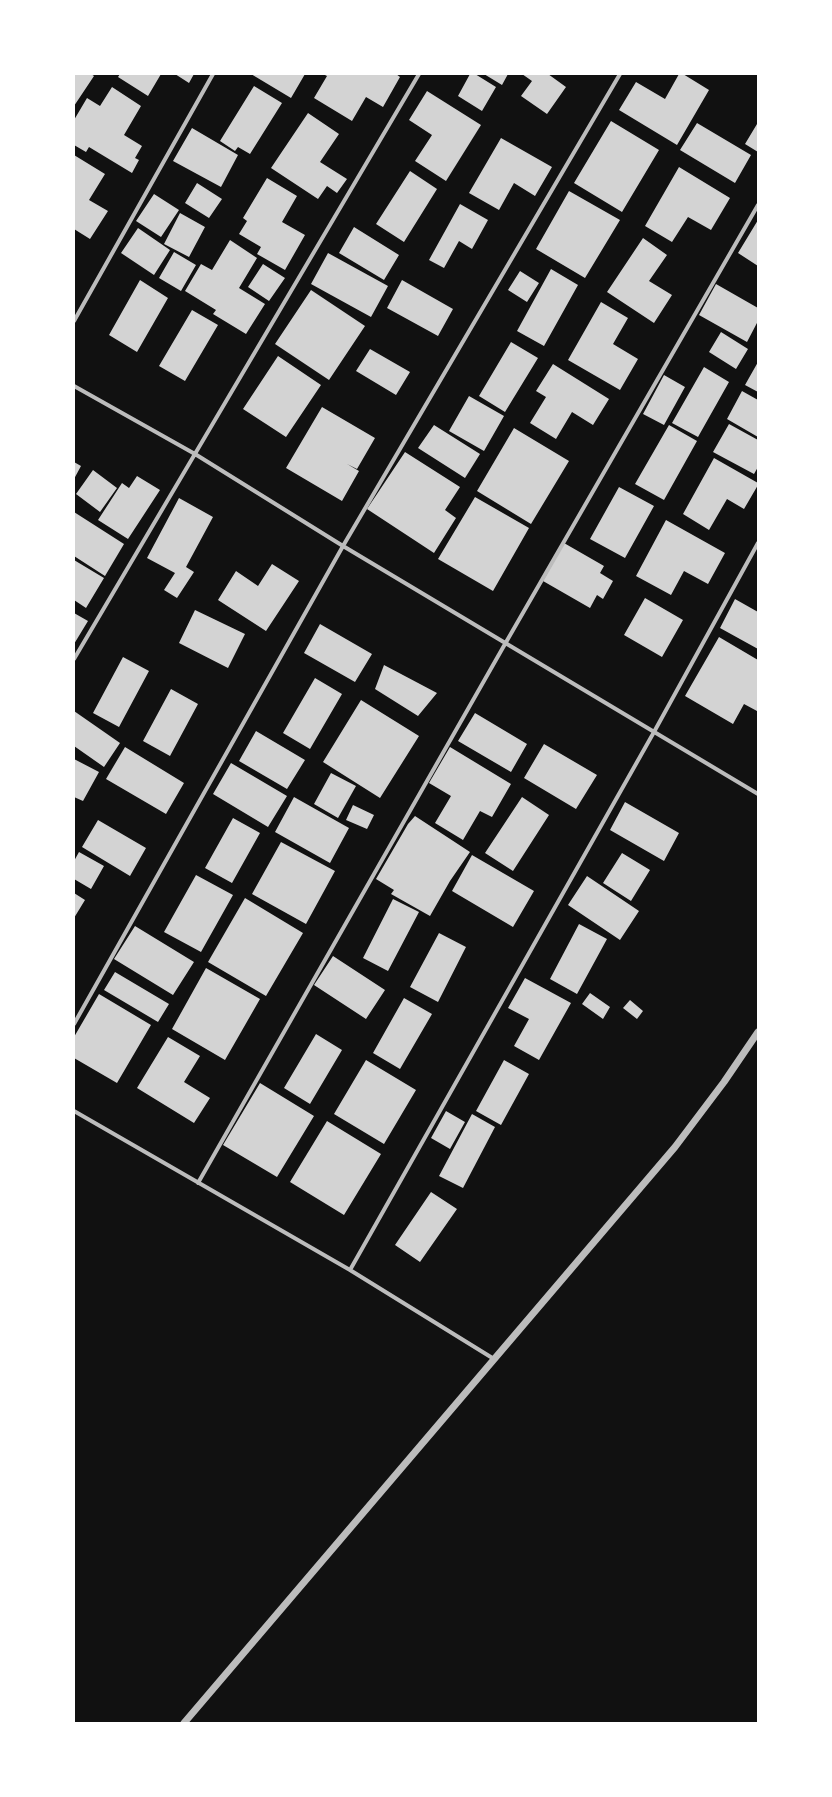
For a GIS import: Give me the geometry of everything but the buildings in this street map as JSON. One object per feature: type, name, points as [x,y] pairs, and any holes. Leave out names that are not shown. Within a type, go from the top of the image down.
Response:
[{"type":"street","points":[[74,321],[213,74]]},
{"type":"street","points":[[74,659],[419,74]]},
{"type":"street","points":[[74,1024],[343,546],[620,74]]},
{"type":"street","points":[[198,1183],[505,644],[758,205]]},
{"type":"street","points":[[74,386],[195,454],[505,644],[758,794]]},
{"type":"street","points":[[350,1270],[654,732],[758,543]]},
{"type":"street","points":[[184,1723],[675,1147],[724,1082],[758,1032]]},
{"type":"street","points":[[74,1111],[350,1270],[494,1359]]}]
